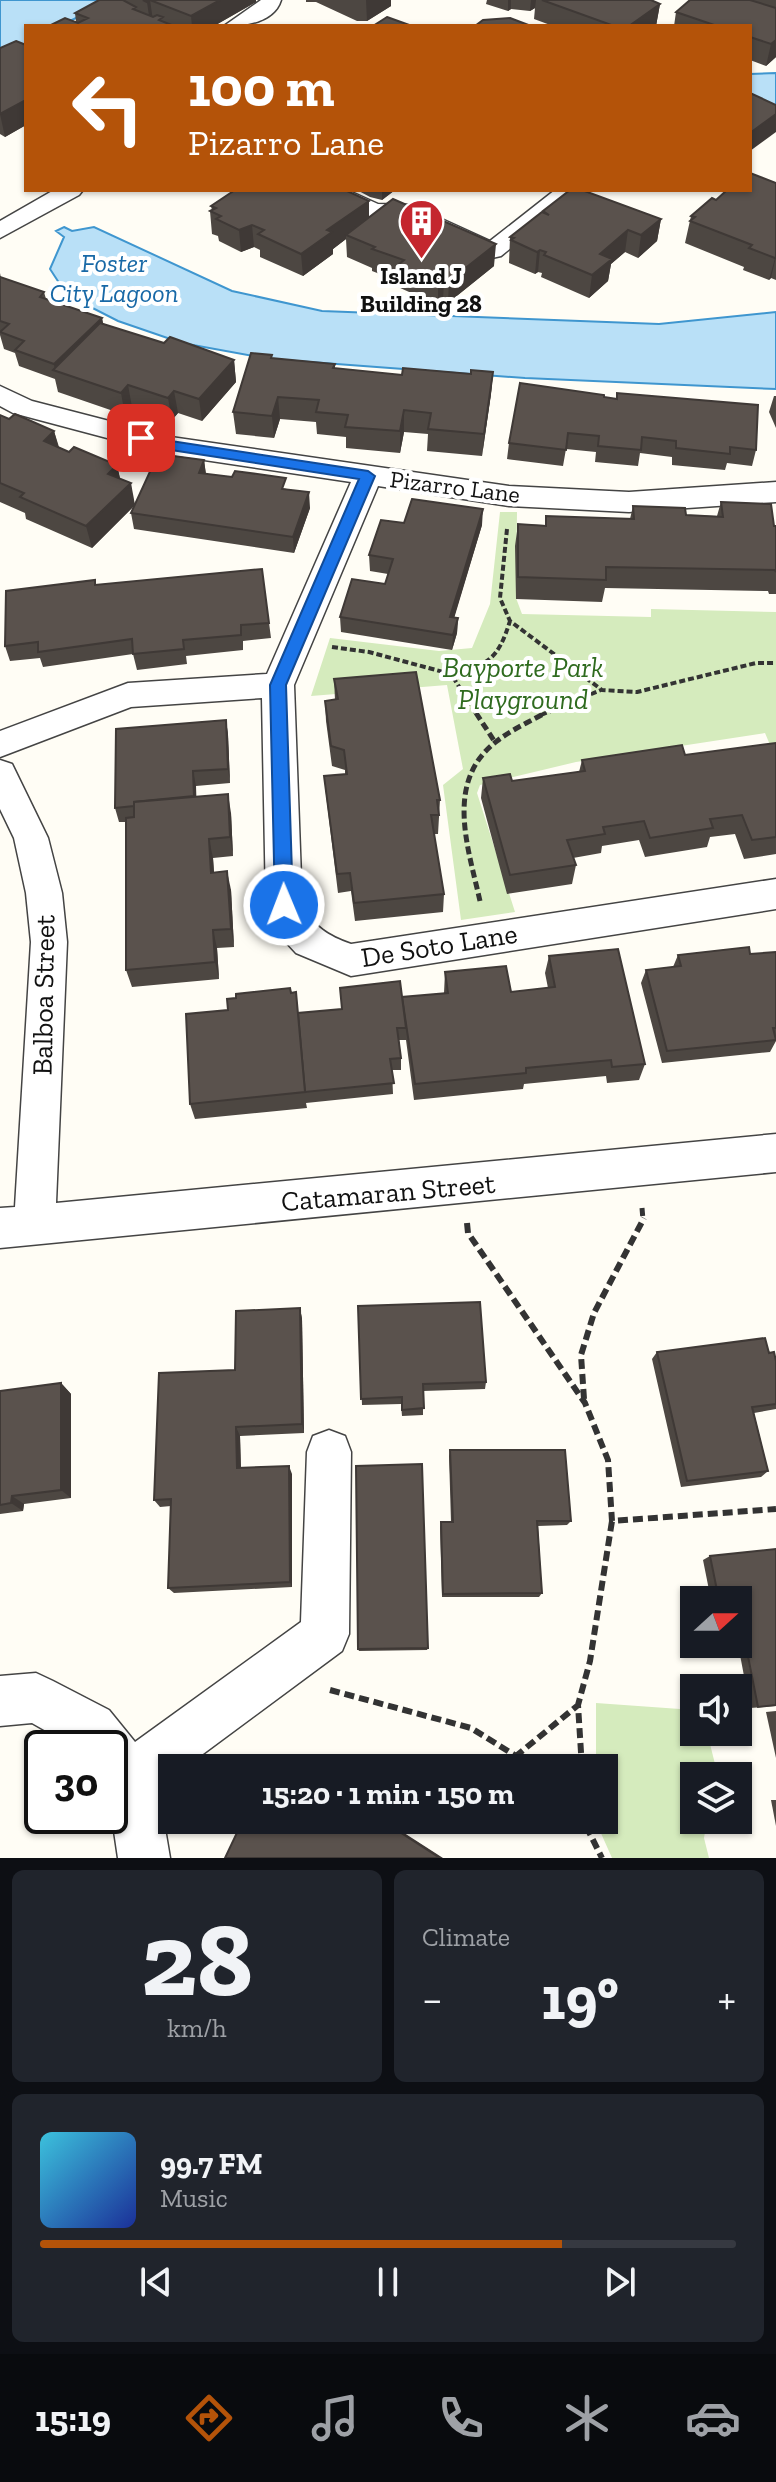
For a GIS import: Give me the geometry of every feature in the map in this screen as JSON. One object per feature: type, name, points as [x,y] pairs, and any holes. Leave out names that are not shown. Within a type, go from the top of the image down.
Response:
[{"type":"street","points":[[237,24],[270,5],[271,0]]},
{"type":"street","points":[[0,231],[68,192]]},
{"type":"street","points":[[332,192],[374,211],[403,210],[492,251],[567,192]]},
{"type":"street","name":"Pizarro Lane","points":[[0,395],[23,407],[171,446],[509,496],[629,502],[776,492]]},
{"type":"street","name":"De Soto Lane","points":[[368,476],[278,685],[284,905],[296,931],[316,947],[351,960],[776,894]]},
{"type":"street","points":[[0,744],[128,695],[278,685]]},
{"type":"street","name":"Balboa Street","points":[[0,773],[31,838],[44,893],[49,942],[17,1227]]},
{"type":"street","name":"Catamaran Street","points":[[17,1227],[776,1153]]},
{"type":"street","points":[[128,1751],[325,1634],[329,1452]]},
{"type":"street","points":[[0,1701],[36,1698],[93,1730]]},
{"type":"street","points":[[128,1801],[144,1858]]},
{"type":"path","points":[[509,496],[500,598],[510,621],[602,690]]},
{"type":"path","points":[[298,641],[369,652],[451,674],[488,665],[500,652],[510,621]]},
{"type":"path","points":[[489,937],[463,826],[468,774],[495,742],[554,707],[602,690],[637,692],[756,663],[776,663]]},
{"type":"path","points":[[451,674],[495,742]]},
{"type":"path","points":[[585,1403],[581,1355],[594,1313],[644,1217],[633,1168]]},
{"type":"path","points":[[461,1186],[468,1233],[585,1403],[608,1460],[612,1521],[590,1661],[578,1705],[581,1754]]},
{"type":"path","points":[[612,1521],[776,1509]]},
{"type":"path","points":[[325,1634],[329,1690],[471,1728],[513,1754]]},
{"type":"path","points":[[518,1754],[578,1705]]},
{"type":"path","points":[[590,1834],[602,1858]]},
{"type":"green space","name":"Bayporte Park Playground","points":[[500,512],[517,512],[516,598],[522,614],[651,617],[651,609],[776,612],[776,759],[765,733],[576,762],[480,785],[477,793],[515,912],[461,920],[443,785],[463,769],[447,685],[311,696],[330,638],[439,651],[472,648],[490,604]]},
{"type":"green space","points":[[596,1703],[680,1709],[680,1746],[710,1746],[714,1762],[680,1762],[680,1834],[705,1834],[709,1858],[612,1858],[601,1834],[618,1834],[618,1754],[596,1754]]},
{"type":"water","points":[[0,0],[112,0],[64,24],[24,24],[24,44],[0,56]]},
{"type":"water","points":[[776,73],[776,109],[752,103],[752,74]]},
{"type":"water","name":"Foster City Lagoon","points":[[64,227],[72,231],[94,227],[232,291],[322,311],[659,324],[776,312],[776,389],[525,378],[270,359],[182,343],[118,321],[67,295],[50,269],[64,237],[56,231]]},
{"type":"building","points":[[99,0],[123,0],[136,7],[133,9],[153,17],[163,17],[159,20],[169,24],[53,24],[65,18],[78,23],[88,18],[75,13]]},
{"type":"building","points":[[150,0],[220,0],[191,16]]},
{"type":"building","points":[[542,0],[651,0],[660,4],[632,24],[608,24]]},
{"type":"building","points":[[690,0],[750,0],[776,8],[776,40],[771,44],[752,38],[752,24],[711,24],[676,12]]},
{"type":"building","points":[[387,17],[406,24],[376,24]]},
{"type":"building","points":[[510,18],[526,24],[478,24],[483,20]]},
{"type":"building","points":[[16,41],[24,44],[24,101],[0,114],[0,48]]},
{"type":"building","points":[[752,94],[776,105],[776,114],[752,132]]},
{"type":"building","points":[[752,174],[776,183],[776,257],[690,221],[695,217],[691,216],[712,198],[716,200],[725,192],[752,192]]},
{"type":"building","points":[[232,192],[349,192],[369,201],[327,230],[332,232],[301,254],[258,234],[264,230],[252,225],[239,230],[216,219],[221,216],[210,211],[216,208],[211,206]]},
{"type":"building","points":[[567,192],[587,192],[661,219],[641,235],[628,230],[600,254],[612,259],[592,275],[544,255],[546,252],[537,252],[511,240],[514,238],[510,237],[542,212],[549,215],[543,211]]},
{"type":"building","points":[[393,199],[496,244],[449,281],[444,279],[438,283],[398,265],[404,260],[372,249],[375,247],[346,235]]},
{"type":"building","points":[[0,277],[44,292],[40,297],[102,318],[54,364],[15,350],[24,341],[0,332],[9,324],[0,321]]},
{"type":"building","points":[[100,323],[164,343],[170,337],[234,360],[199,399],[174,391],[168,398],[128,385],[121,393],[53,370]]},
{"type":"building","points":[[251,353],[335,364],[333,368],[402,375],[403,368],[471,374],[471,370],[493,372],[484,434],[428,429],[431,413],[404,410],[400,431],[345,427],[348,415],[316,412],[319,400],[278,397],[272,416],[233,412]]},
{"type":"building","points":[[520,383],[617,399],[617,393],[758,405],[756,450],[730,447],[730,454],[676,448],[676,441],[642,437],[641,450],[598,446],[599,436],[568,433],[566,450],[509,443]]},
{"type":"building","points":[[15,414],[54,431],[44,441],[69,452],[74,447],[117,465],[108,474],[131,483],[86,526],[20,497],[24,493],[0,483],[0,415],[9,419]]},
{"type":"building","points":[[158,454],[204,460],[199,473],[232,477],[235,471],[286,478],[282,489],[309,492],[293,537],[131,513]]},
{"type":"building","points":[[412,499],[483,509],[450,617],[458,618],[453,635],[340,617],[352,579],[385,584],[393,559],[369,555],[381,520],[404,523]]},
{"type":"building","points":[[721,502],[771,504],[776,526],[776,572],[606,567],[606,580],[518,577],[518,524],[546,526],[546,516],[634,519],[633,506],[685,508],[686,515],[723,517]]},
{"type":"building","points":[[262,569],[269,623],[241,625],[241,635],[183,640],[184,649],[133,654],[132,639],[38,652],[38,642],[5,646],[6,591],[95,580],[95,585]]},
{"type":"building","points":[[416,672],[440,800],[437,800],[439,815],[431,815],[444,894],[354,903],[350,873],[337,874],[324,776],[347,774],[344,750],[331,746],[325,701],[338,699],[334,679]]},
{"type":"building","points":[[226,720],[228,769],[193,771],[194,796],[134,802],[134,806],[115,808],[116,729]]},
{"type":"building","points":[[776,743],[776,837],[752,840],[742,815],[710,819],[713,828],[650,838],[644,821],[603,827],[605,834],[567,840],[576,865],[510,875],[483,778],[510,774],[512,781],[585,771],[582,760],[682,745],[685,755]]},
{"type":"building","points":[[228,794],[230,837],[209,839],[211,873],[227,871],[231,929],[213,930],[215,962],[126,970],[126,818],[134,817],[134,802]]},
{"type":"building","points":[[749,947],[750,954],[776,952],[776,1028],[773,1028],[776,1040],[667,1051],[646,970],[681,966],[678,955]]},
{"type":"building","points":[[618,949],[645,1064],[612,1067],[611,1060],[526,1068],[526,1073],[415,1084],[402,997],[448,993],[445,972],[506,966],[511,992],[555,987],[549,956]]},
{"type":"building","points":[[400,981],[406,1028],[397,1028],[401,1058],[390,1059],[394,1083],[305,1092],[298,1013],[342,1009],[340,988]]},
{"type":"building","points":[[290,988],[291,993],[296,992],[305,1092],[190,1104],[186,1014],[228,1010],[227,999],[236,998],[236,994]]},
{"type":"building","points":[[480,1302],[486,1382],[423,1384],[424,1408],[402,1410],[402,1397],[361,1399],[358,1306]]},
{"type":"building","points":[[300,1308],[302,1424],[236,1427],[237,1468],[289,1466],[290,1582],[168,1588],[171,1499],[154,1500],[159,1373],[235,1370],[236,1311]]},
{"type":"building","points":[[765,1338],[769,1353],[774,1352],[776,1361],[776,1404],[752,1407],[768,1471],[687,1481],[657,1352]]},
{"type":"building","points":[[61,1383],[61,1490],[12,1496],[11,1503],[0,1505],[0,1391]]},
{"type":"building","points":[[450,1450],[565,1450],[571,1521],[537,1521],[542,1593],[443,1594],[441,1522],[453,1522]]},
{"type":"building","points":[[422,1464],[428,1648],[358,1649],[356,1466]]},
{"type":"building","points":[[776,1549],[776,1705],[758,1707],[748,1658],[752,1658],[752,1586],[716,1586],[710,1556]]},
{"type":"building","points":[[236,1834],[403,1834],[440,1858],[225,1858]]},
{"type":"place","name":"Island J Building 28","points":[[421,261]]},
{"type":"route","points":[[141,438],[171,446],[368,476],[278,685],[284,905]]}]
